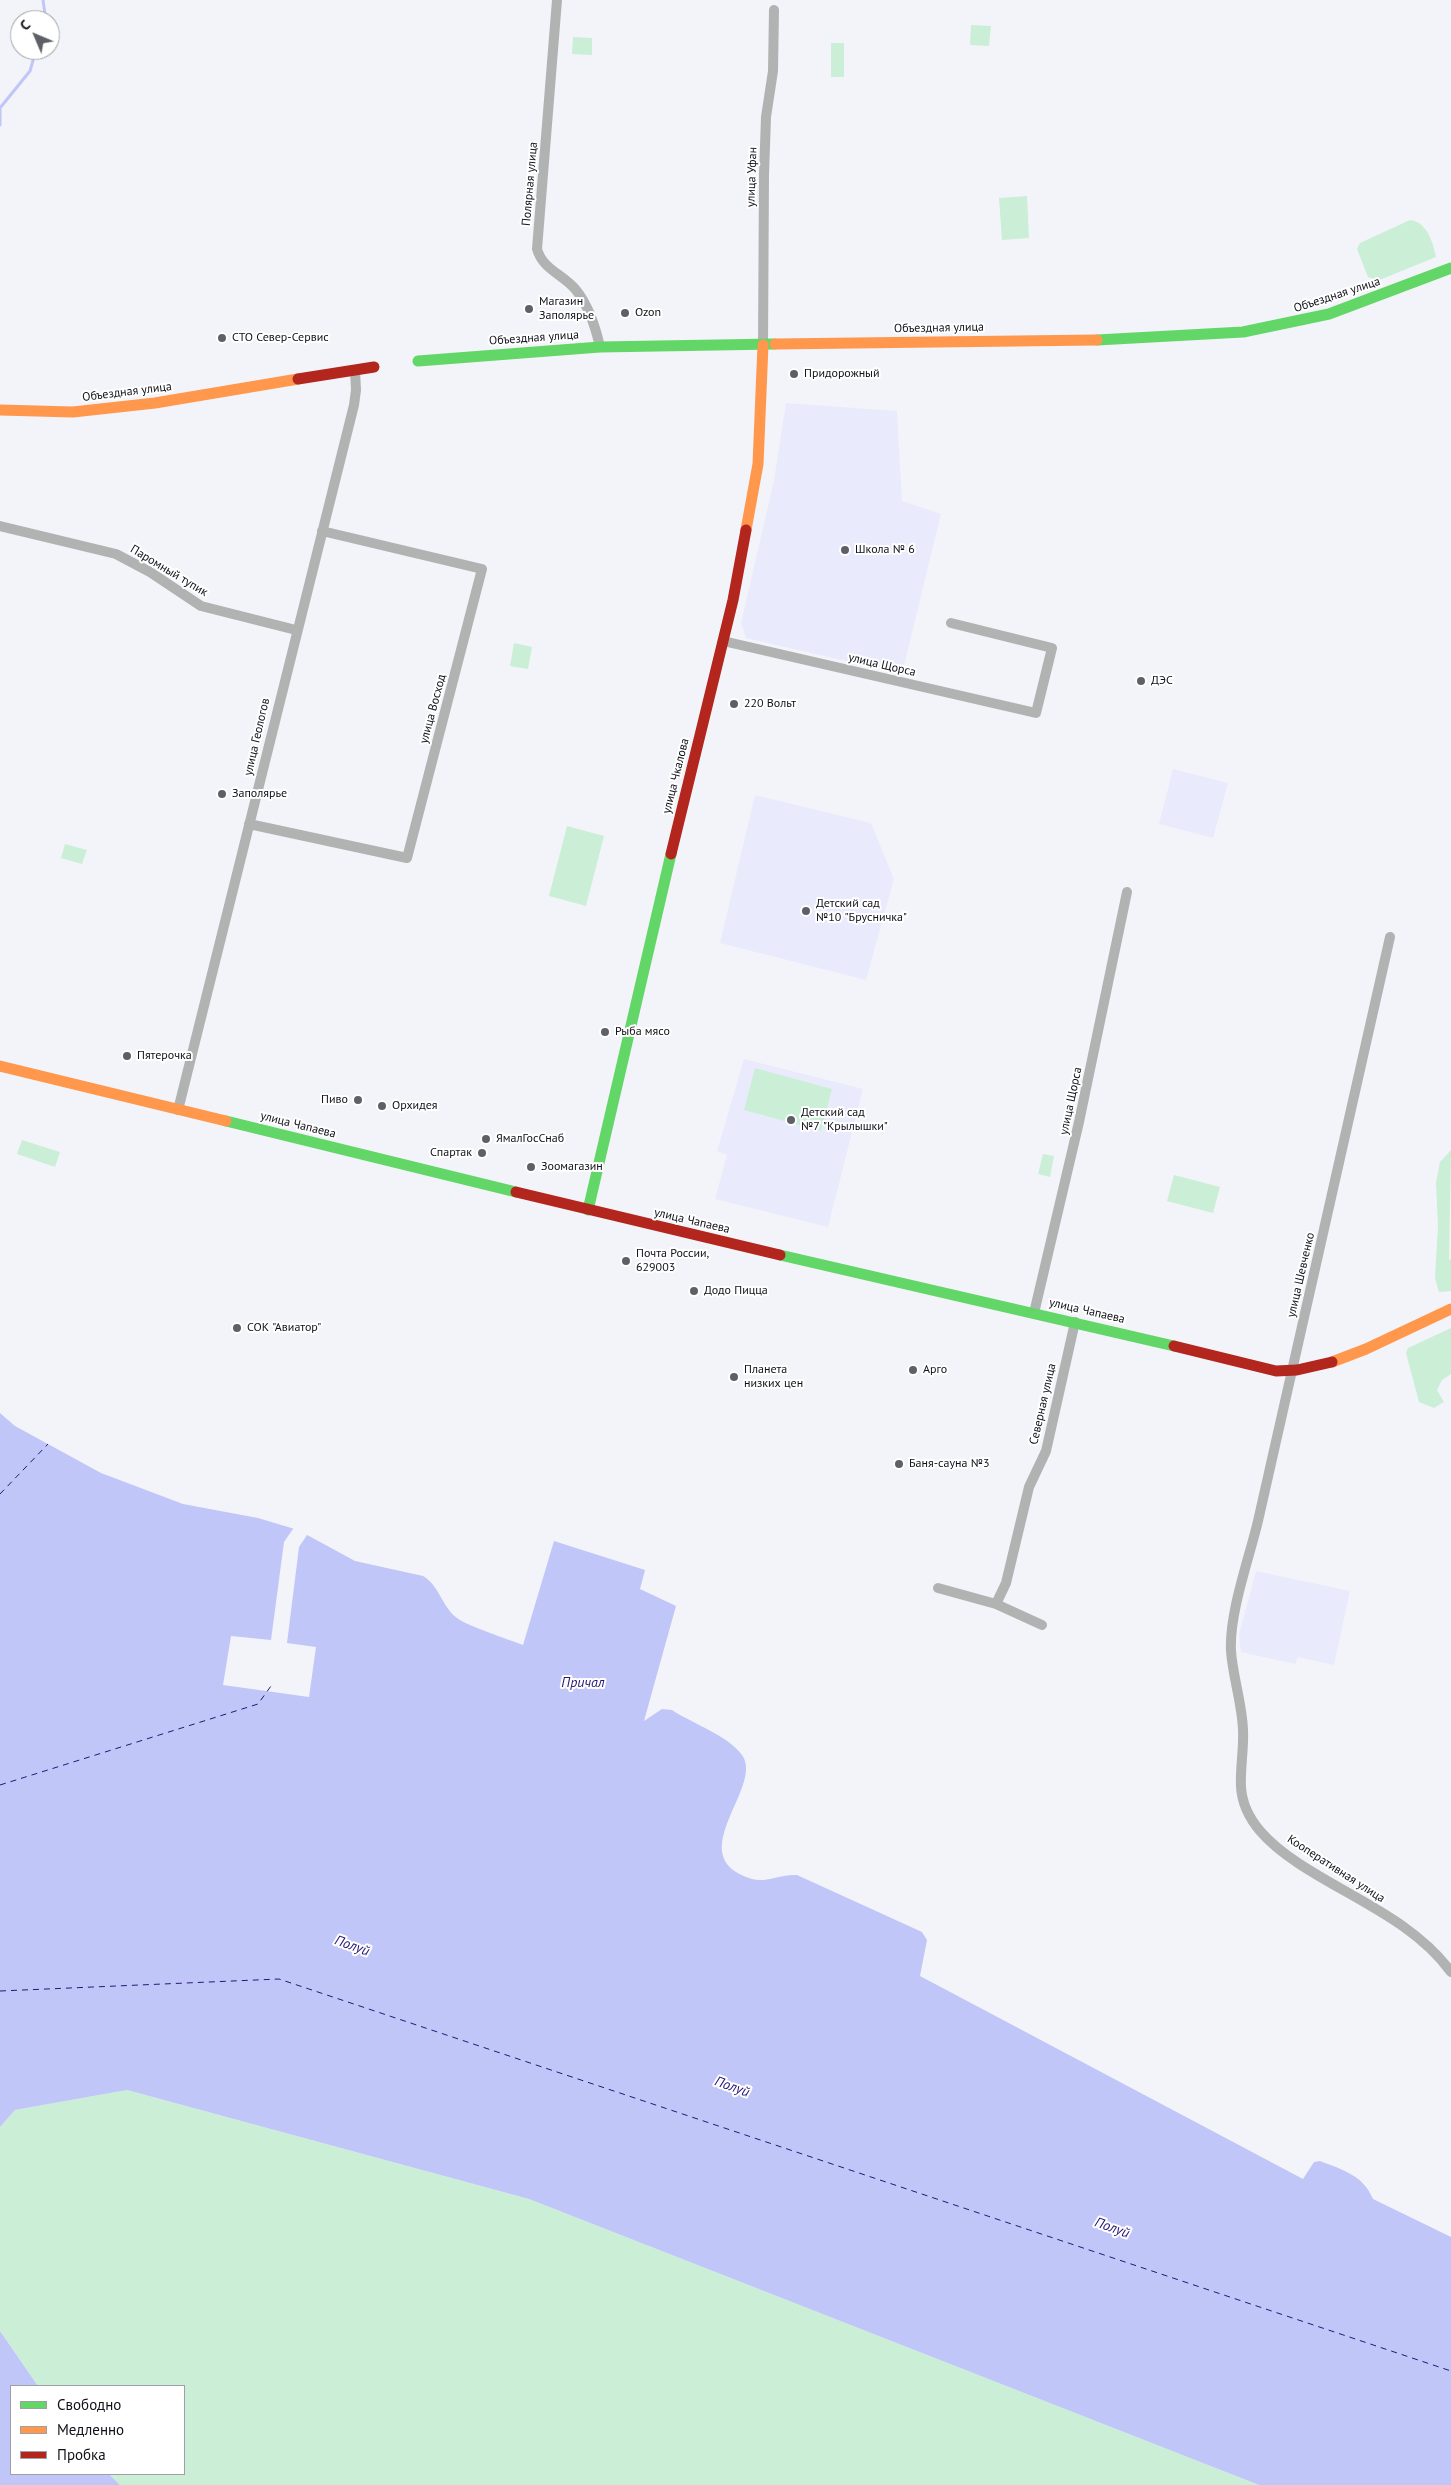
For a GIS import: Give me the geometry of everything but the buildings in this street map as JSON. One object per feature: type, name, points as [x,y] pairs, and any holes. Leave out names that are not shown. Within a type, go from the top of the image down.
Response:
[{"type":"main road","name":"Объездная улица","points":[[418,361],[600,347],[1090,340],[1243,332],[1329,314],[1451,268]]},
{"type":"main road","name":"улица Чкалова","points":[[588,1210],[653,929],[723,641],[756,481],[763,345]]},
{"type":"main road","name":"Объездная улица","points":[[0,410],[73,412],[155,404],[374,367]]},
{"type":"main road","name":"улица Чапаева","points":[[0,1066],[588,1210],[1075,1322],[1276,1371],[1292,1370],[1324,1363],[1378,1344],[1451,1309]]},
{"type":"street","name":"Полярная улица","points":[[557,0],[537,249],[545,266],[577,291],[595,329],[600,347]]},
{"type":"street","name":"улица Уфан","points":[[763,345],[764,175],[766,117],[773,71],[774,10]]},
{"type":"street","name":"улица Геологов","points":[[178,1110],[296,630],[354,405],[356,390],[354,370]]},
{"type":"street","name":"Паромный тупик","points":[[0,526],[116,554],[150,572],[201,606],[296,630]]},
{"type":"street","name":"улица Восход","points":[[249,824],[407,858],[482,569],[322,531]]},
{"type":"street","name":"улица Щорса","points":[[723,641],[1036,713],[1052,648],[951,623]]},
{"type":"street","name":"улица Щорса","points":[[1034,1313],[1080,1122],[1127,892]]},
{"type":"street","name":"улица Шевченко","points":[[1234,1618],[1390,937]]},
{"type":"street","name":"Северная улица","points":[[996,1604],[1006,1583],[1029,1487],[1046,1451],[1075,1322]]},
{"type":"street","points":[[938,1588],[996,1604],[1042,1625]]},
{"type":"street","name":"Кооперативная улица","points":[[1234,1618],[1231,1651],[1241,1706],[1243,1730],[1241,1786],[1248,1814],[1255,1826],[1283,1852],[1405,1930],[1433,1951],[1451,1972]]},
{"type":"shaded area","name":"Школа № 6","points":[[786,403],[897,411],[902,501],[941,514],[902,674],[746,638],[741,623],[774,480]]},
{"type":"shaded area","points":[[1173,769],[1228,783],[1213,838],[1159,824]]},
{"type":"shaded area","name":"Детский сад №10 \"Брусничка\"","points":[[755,795],[871,823],[894,879],[866,980],[720,943]]},
{"type":"shaded area","name":"Детский сад №7 \"Крылышки\"","points":[[744,1059],[863,1089],[828,1227],[715,1199],[727,1155],[717,1151]]},
{"type":"shaded area","points":[[1256,1571],[1350,1591],[1334,1665],[1298,1657],[1295,1664],[1241,1652],[1239,1635]]},
{"type":"green space","points":[[971,25],[991,26],[989,46],[970,45]]},
{"type":"green space","points":[[573,37],[592,38],[592,55],[572,54]]},
{"type":"green space","points":[[831,43],[844,43],[844,77],[831,77]]},
{"type":"green space","points":[[1027,196],[1029,238],[1002,240],[999,198]]},
{"type":"green space","points":[[1410,220],[1425,229],[1431,239],[1436,257],[1377,281],[1368,277],[1357,249],[1360,243]]},
{"type":"green space","points":[[514,643],[532,647],[528,669],[510,666]]},
{"type":"green space","points":[[567,826],[604,836],[586,906],[549,896]]},
{"type":"green space","points":[[65,844],[87,850],[82,864],[61,858]]},
{"type":"green space","points":[[755,1068],[832,1089],[821,1131],[744,1110]]},
{"type":"green space","points":[[22,1140],[60,1152],[55,1167],[17,1154]]},
{"type":"green space","points":[[1451,1150],[1449,1260],[1451,1259],[1451,1291],[1439,1292],[1435,1278],[1438,1226],[1436,1183],[1440,1162]]},
{"type":"green space","points":[[1043,1154],[1054,1156],[1050,1177],[1038,1174]]},
{"type":"green space","points":[[1174,1175],[1220,1187],[1213,1213],[1167,1201]]},
{"type":"green space","points":[[1451,1328],[1451,1374],[1442,1380],[1437,1390],[1444,1402],[1434,1408],[1419,1402],[1406,1353],[1408,1348]]},
{"type":"green space","points":[[127,2090],[529,2199],[1259,2485],[120,2485],[110,2475],[185,2475],[185,2385],[37,2385],[0,2331],[0,2127],[15,2110]]},
{"type":"water","points":[[0,1413],[15,1426],[101,1473],[183,1504],[258,1518],[298,1530],[355,1561],[423,1576],[433,1585],[457,1618],[523,1645],[554,1541],[645,1570],[640,1589],[676,1606],[644,1721],[662,1709],[672,1710],[719,1736],[736,1748],[742,1755],[746,1769],[743,1785],[728,1821],[723,1839],[723,1855],[732,1869],[757,1880],[797,1875],[922,1932],[927,1940],[920,1976],[1303,2179],[1314,2162],[1320,2161],[1337,2167],[1351,2174],[1364,2184],[1373,2199],[1451,2237],[1451,2485],[1259,2485],[529,2199],[127,2090],[15,2110],[0,2127]]},
{"type":"water","points":[[0,2331],[37,2385],[10,2385],[10,2475],[110,2475],[120,2485],[0,2485]]},
{"type":"pier","points":[[295,1526],[309,1532],[299,1547],[287,1643],[316,1647],[309,1697],[223,1685],[231,1636],[271,1640],[284,1542]]},
{"type":"waterway","points":[[43,0],[44,10]]},
{"type":"waterway","points":[[0,125],[0,108],[30,71],[33,60]]},
{"type":"ferry route","points":[[0,1494],[48,1444]]},
{"type":"ferry route","points":[[0,1785],[258,1704],[271,1686]]},
{"type":"ferry route","points":[[0,1991],[279,1979],[1451,2371]]},
{"type":"traffic: fast","points":[[1097,340],[1243,332],[1329,314],[1451,268]]},
{"type":"traffic: fast","points":[[418,361],[600,347],[775,344]]},
{"type":"traffic: fast","points":[[588,1210],[671,854]]},
{"type":"traffic: fast","points":[[226,1121],[516,1192]]},
{"type":"traffic: fast","points":[[780,1255],[1174,1346]]},
{"type":"traffic: slow","points":[[775,344],[1097,340]]},
{"type":"traffic: slow","points":[[746,530],[758,464],[763,345]]},
{"type":"traffic: slow","points":[[0,410],[73,412],[155,403],[298,379]]},
{"type":"traffic: slow","points":[[0,1066],[226,1121]]},
{"type":"traffic: slow","points":[[1332,1362],[1366,1349],[1451,1309]]},
{"type":"traffic: jam","points":[[298,379],[374,367]]},
{"type":"traffic: jam","points":[[671,854],[733,600],[746,530]]},
{"type":"traffic: jam","points":[[516,1192],[780,1255]]},
{"type":"traffic: jam","points":[[1174,1346],[1276,1371],[1297,1370],[1332,1362]]},
{"type":"place","name":"Магазин Заполярье","points":[[529,309]]},
{"type":"place","name":"Ozon","points":[[625,313]]},
{"type":"place","name":"СТО Север-Сервис","points":[[222,338]]},
{"type":"place","name":"Придорожный","points":[[794,374]]},
{"type":"place","name":"Школа № 6","points":[[845,550]]},
{"type":"place","name":"ДЭС","points":[[1141,681]]},
{"type":"place","name":"220 Вольт","points":[[734,704]]},
{"type":"place","name":"Заполярье","points":[[222,794]]},
{"type":"place","name":"Детский сад №10 \"Брусничка\"","points":[[806,911]]},
{"type":"place","name":"Рыба мясо","points":[[605,1032]]},
{"type":"place","name":"Пятерочка","points":[[127,1056]]},
{"type":"place","name":"Пиво","points":[[358,1100]]},
{"type":"place","name":"Орхидея","points":[[382,1106]]},
{"type":"place","name":"Детский сад №7 \"Крылышки\"","points":[[791,1120]]},
{"type":"place","name":"ЯмалГосСнаб","points":[[486,1139]]},
{"type":"place","name":"Спартак","points":[[482,1153]]},
{"type":"place","name":"Зоомагазин","points":[[531,1167]]},
{"type":"place","name":"Почта России, 629003","points":[[626,1261]]},
{"type":"place","name":"Додо Пицца","points":[[694,1291]]},
{"type":"place","name":"СОК \"Авиатор\"","points":[[237,1328]]},
{"type":"place","name":"Арго","points":[[913,1370]]},
{"type":"place","name":"Планета низких цен","points":[[734,1377]]},
{"type":"place","name":"Баня-сауна №3","points":[[899,1464]]},
{"type":"water label","name":"Причал","points":[[583,1683]]},
{"type":"water label","name":"Полуй","points":[[352,1946]]},
{"type":"water label","name":"Полуй","points":[[732,2087]]},
{"type":"water label","name":"Полуй","points":[[1112,2228]]}]
